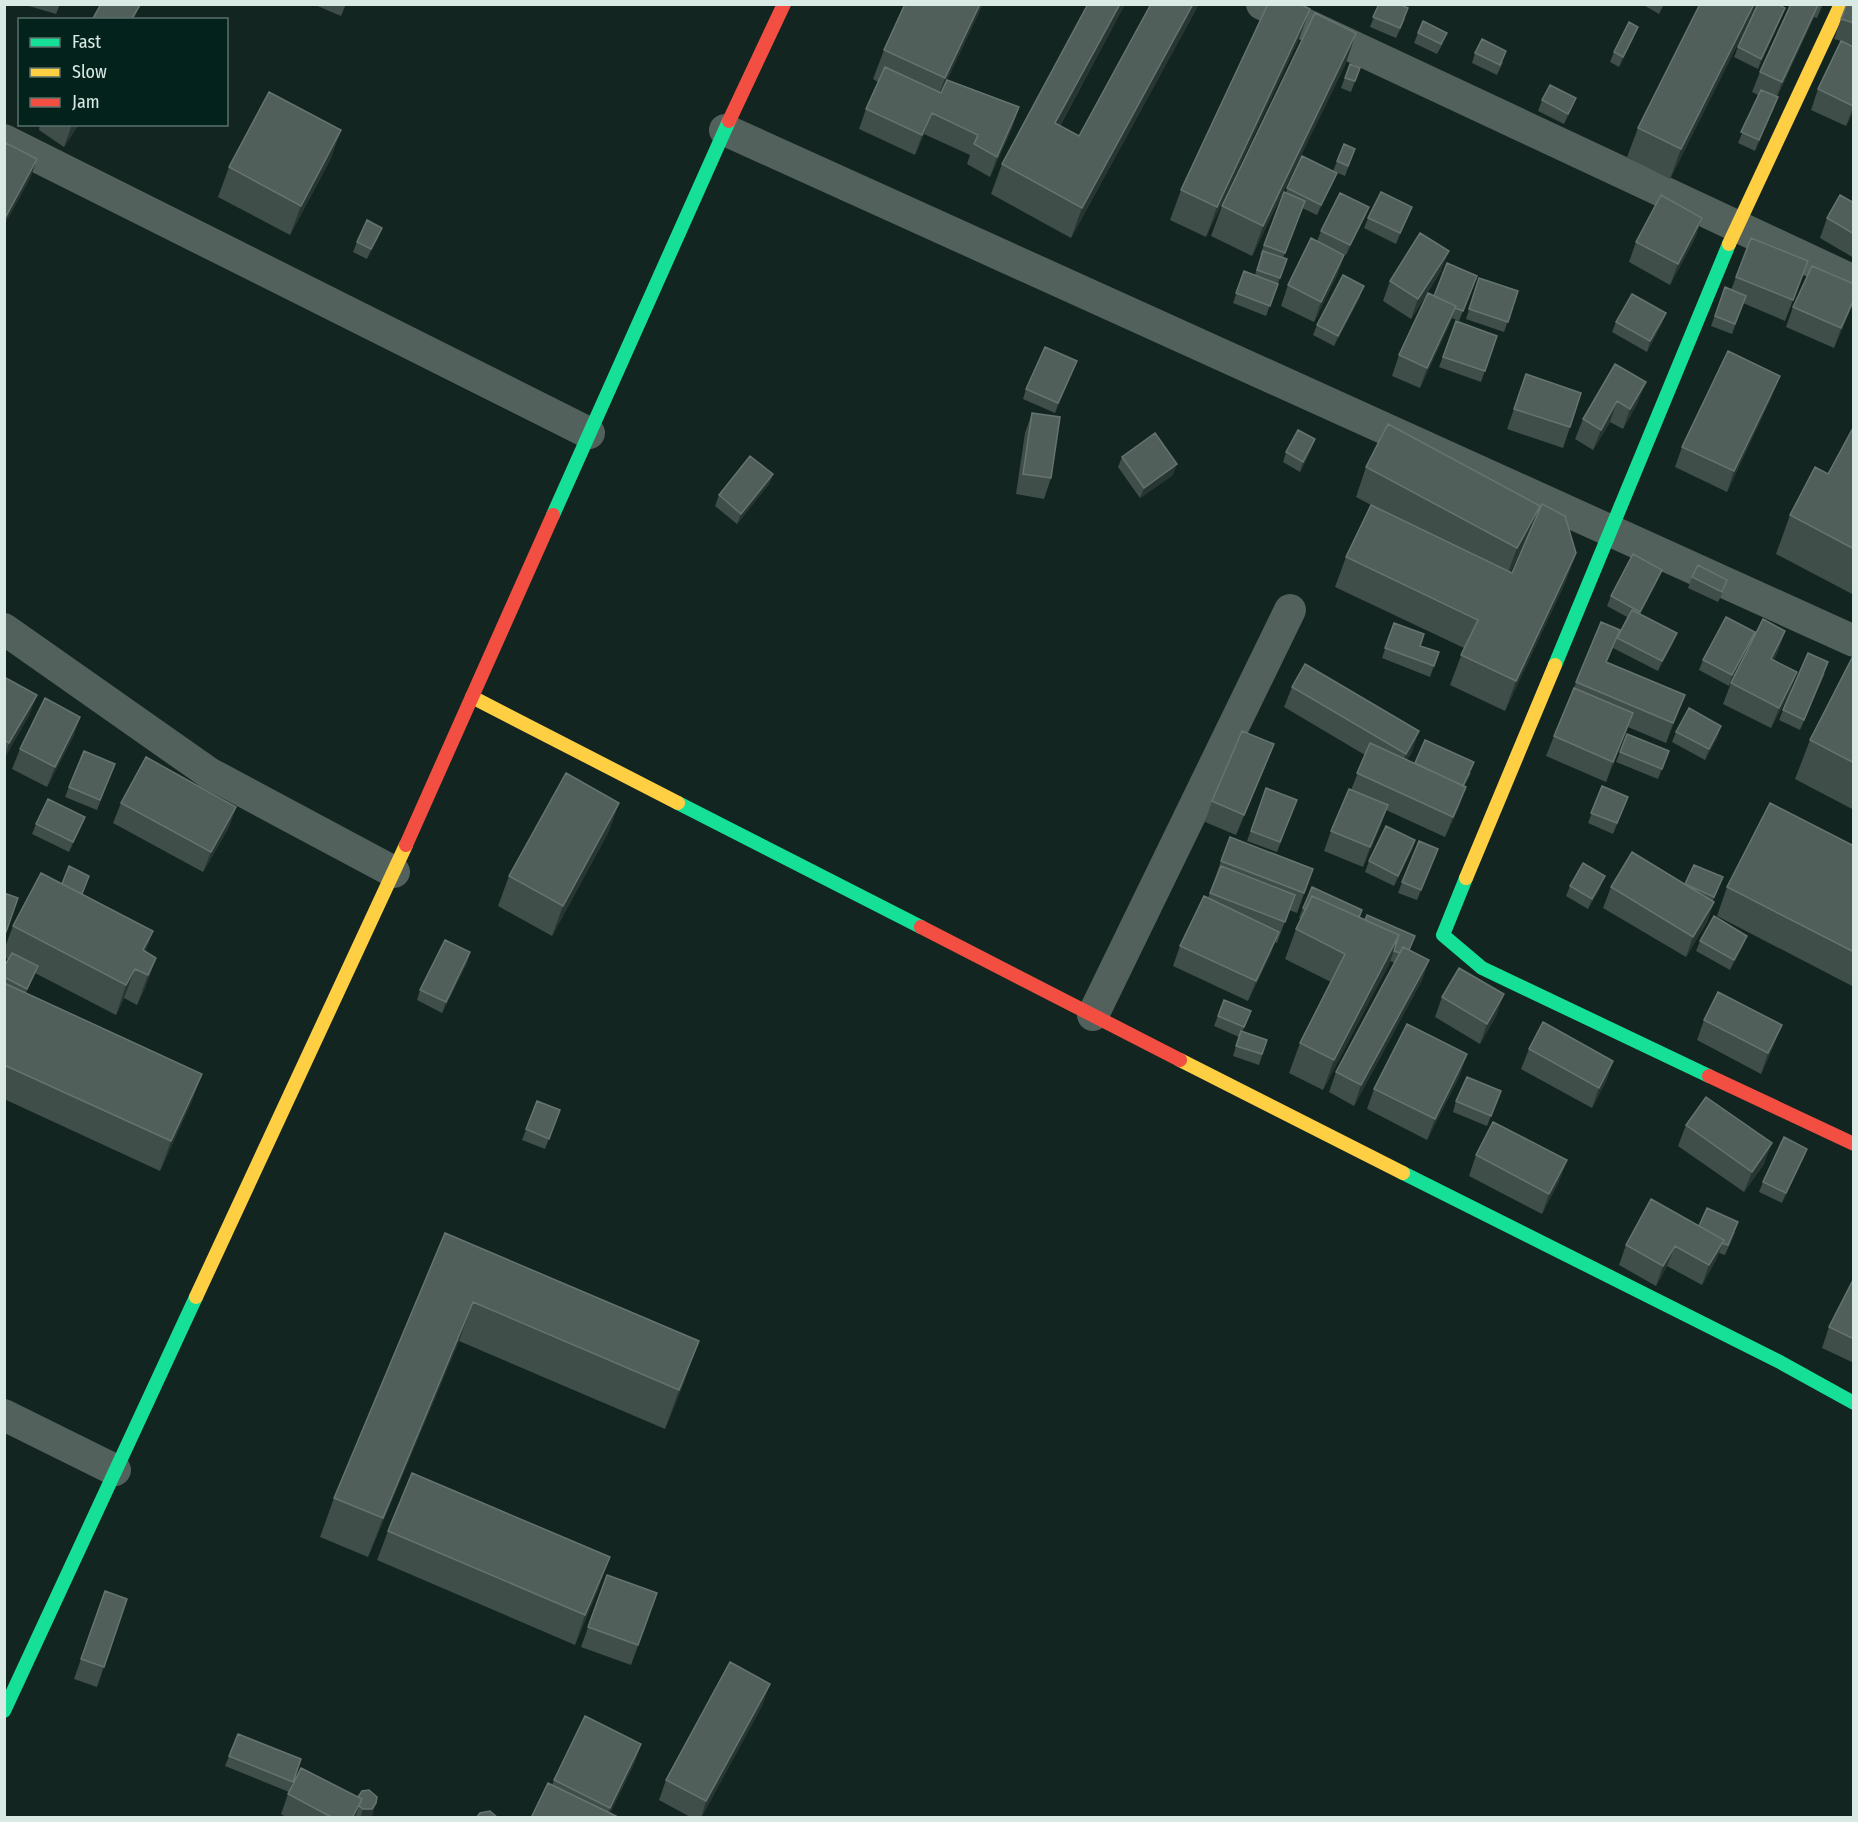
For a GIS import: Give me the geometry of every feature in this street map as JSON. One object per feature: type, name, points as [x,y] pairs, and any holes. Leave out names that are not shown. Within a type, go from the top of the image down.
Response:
[{"type":"street","points":[[4,1712],[394,872],[725,130],[784,4]]},
{"type":"street","points":[[1262,4],[1854,281]]},
{"type":"street","points":[[1841,4],[1736,226],[1443,935],[1482,968],[1854,1144]]},
{"type":"street","points":[[725,130],[1854,642]]},
{"type":"street","points":[[4,140],[589,434]]},
{"type":"street","points":[[1093,1015],[1290,610]]},
{"type":"street","points":[[4,629],[209,773],[394,872]]},
{"type":"street","points":[[472,697],[1302,1122],[1780,1362],[1854,1403]]},
{"type":"street","points":[[4,1415],[115,1470]]},
{"type":"building","points":[[101,4],[140,5],[132,18],[93,18]]},
{"type":"building","points":[[905,4],[980,4],[945,78],[884,50]]},
{"type":"building","points":[[1088,4],[1120,4],[1055,123],[1079,136],[1151,4],[1193,4],[1082,208],[1002,164]]},
{"type":"building","points":[[1268,4],[1300,4],[1310,9],[1217,207],[1181,190]]},
{"type":"building","points":[[1379,4],[1399,4],[1408,8],[1400,28],[1373,17]]},
{"type":"building","points":[[1700,4],[1754,4],[1681,149],[1638,128]]},
{"type":"building","points":[[1758,4],[1777,4],[1785,8],[1761,59],[1738,47]]},
{"type":"building","points":[[1791,4],[1818,5],[1782,82],[1760,72]]},
{"type":"building","points":[[1847,4],[1854,4],[1854,23],[1841,19]]},
{"type":"building","points":[[1315,13],[1356,33],[1263,226],[1222,206]]},
{"type":"building","points":[[1423,21],[1447,33],[1441,44],[1418,33]]},
{"type":"building","points":[[1629,22],[1638,27],[1623,57],[1614,52]]},
{"type":"building","points":[[1482,39],[1506,51],[1500,65],[1475,53]]},
{"type":"building","points":[[1841,41],[1854,47],[1853,106],[1818,89]]},
{"type":"building","points":[[1350,64],[1360,68],[1355,81],[1345,78]]},
{"type":"building","points":[[885,67],[941,93],[947,80],[1019,107],[997,157],[974,144],[978,135],[932,113],[922,135],[866,109]]},
{"type":"building","points":[[1550,85],[1576,98],[1568,114],[1542,100]]},
{"type":"building","points":[[1761,90],[1778,97],[1759,140],[1741,132]]},
{"type":"building","points":[[269,92],[341,130],[301,206],[229,167]]},
{"type":"building","points":[[6,143],[37,159],[4,220],[4,146]]},
{"type":"building","points":[[1344,144],[1355,149],[1348,166],[1337,161]]},
{"type":"building","points":[[1302,156],[1337,173],[1321,205],[1287,188]]},
{"type":"building","points":[[1284,192],[1305,201],[1285,253],[1264,245]]},
{"type":"building","points":[[1381,192],[1412,207],[1400,233],[1368,218]]},
{"type":"building","points":[[1340,193],[1369,207],[1350,245],[1321,231]]},
{"type":"building","points":[[1661,195],[1702,218],[1678,264],[1636,242]]},
{"type":"building","points":[[1840,195],[1854,203],[1854,234],[1827,218]]},
{"type":"building","points":[[367,220],[382,228],[371,249],[357,242]]},
{"type":"building","points":[[1420,233],[1449,251],[1418,299],[1390,281]]},
{"type":"building","points":[[1311,238],[1344,255],[1321,302],[1288,285]]},
{"type":"building","points":[[1751,238],[1808,261],[1793,300],[1736,277]]},
{"type":"building","points":[[1263,251],[1287,259],[1280,278],[1257,270]]},
{"type":"building","points":[[1447,263],[1477,276],[1463,311],[1434,296]]},
{"type":"building","points":[[1812,266],[1854,284],[1854,299],[1841,328],[1793,307]]},
{"type":"building","points":[[1244,271],[1278,284],[1270,306],[1236,293]]},
{"type":"building","points":[[1343,275],[1364,286],[1338,336],[1317,325]]},
{"type":"building","points":[[1479,278],[1518,291],[1508,322],[1469,309]]},
{"type":"building","points":[[1725,287],[1746,296],[1735,324],[1715,316]]},
{"type":"building","points":[[1428,293],[1456,306],[1427,368],[1399,355]]},
{"type":"building","points":[[1632,294],[1666,313],[1650,341],[1616,322]]},
{"type":"building","points":[[1456,321],[1497,336],[1485,371],[1443,357]]},
{"type":"building","points":[[1045,347],[1077,361],[1058,403],[1026,389]]},
{"type":"building","points":[[1728,351],[1780,376],[1734,471],[1682,447]]},
{"type":"building","points":[[1615,364],[1646,382],[1630,409],[1617,401],[1601,430],[1583,419]]},
{"type":"building","points":[[1526,374],[1581,393],[1570,427],[1514,409]]},
{"type":"building","points":[[1032,413],[1060,417],[1051,478],[1023,474]]},
{"type":"building","points":[[1388,424],[1540,506],[1517,548],[1366,467]]},
{"type":"building","points":[[1854,426],[1854,549],[1790,515],[1815,467],[1828,474]]},
{"type":"building","points":[[1298,430],[1315,439],[1303,462],[1286,452]]},
{"type":"building","points":[[1155,433],[1177,464],[1144,488],[1122,457]]},
{"type":"building","points":[[750,456],[773,474],[741,514],[719,495]]},
{"type":"building","points":[[1542,504],[1565,516],[1576,553],[1516,681],[1461,655],[1478,620],[1346,557],[1371,505],[1512,573]]},
{"type":"building","points":[[1633,554],[1662,570],[1640,612],[1611,596]]},
{"type":"building","points":[[1698,565],[1727,580],[1722,592],[1692,577]]},
{"type":"building","points":[[1632,610],[1677,633],[1662,661],[1617,638]]},
{"type":"building","points":[[1726,617],[1755,632],[1732,675],[1703,660]]},
{"type":"building","points":[[1763,619],[1785,631],[1771,659],[1797,672],[1779,708],[1731,683]]},
{"type":"building","points":[[1601,622],[1620,630],[1606,662],[1685,695],[1673,723],[1576,682]]},
{"type":"building","points":[[1394,623],[1424,634],[1420,646],[1439,652],[1434,666],[1385,648]]},
{"type":"building","points":[[1808,653],[1828,662],[1804,720],[1783,710]]},
{"type":"building","points":[[1854,654],[1854,763],[1810,740]]},
{"type":"building","points":[[1305,664],[1419,731],[1406,754],[1292,687]]},
{"type":"building","points":[[4,677],[37,695],[9,743],[4,740]]},
{"type":"building","points":[[1574,688],[1633,713],[1613,762],[1554,736]]},
{"type":"building","points":[[45,698],[80,717],[55,767],[20,749]]},
{"type":"building","points":[[1689,708],[1721,726],[1709,749],[1676,732]]},
{"type":"building","points":[[1242,731],[1274,744],[1244,815],[1212,801]]},
{"type":"building","points":[[1627,734],[1669,751],[1662,769],[1620,752]]},
{"type":"building","points":[[1425,740],[1474,762],[1463,786],[1415,763]]},
{"type":"building","points":[[1370,743],[1466,787],[1453,817],[1357,773]]},
{"type":"building","points":[[84,751],[115,764],[100,800],[69,787]]},
{"type":"building","points":[[146,757],[236,807],[211,852],[121,803]]},
{"type":"building","points":[[566,773],[619,803],[563,906],[509,876]]},
{"type":"building","points":[[1602,786],[1628,797],[1617,823],[1591,813]]},
{"type":"building","points":[[1266,788],[1297,800],[1280,842],[1251,831]]},
{"type":"building","points":[[1349,789],[1388,805],[1370,847],[1331,831]]},
{"type":"building","points":[[48,799],[85,817],[73,842],[36,824]]},
{"type":"building","points":[[1770,803],[1854,846],[1854,952],[1727,887]]},
{"type":"building","points":[[1386,826],[1415,840],[1398,876],[1369,861]]},
{"type":"building","points":[[1230,837],[1313,869],[1304,893],[1221,861]]},
{"type":"building","points":[[1419,841],[1438,849],[1421,890],[1402,882]]},
{"type":"building","points":[[1632,852],[1714,902],[1693,937],[1611,887]]},
{"type":"building","points":[[1583,863],[1605,876],[1592,899],[1570,886]]},
{"type":"building","points":[[1694,865],[1723,877],[1714,897],[1685,884]]},
{"type":"building","points":[[69,866],[89,876],[82,894],[62,884]]},
{"type":"building","points":[[1221,866],[1295,895],[1285,922],[1210,893]]},
{"type":"building","points":[[41,873],[153,931],[143,950],[156,958],[148,975],[135,969],[126,985],[13,926]]},
{"type":"building","points":[[1312,887],[1362,910],[1359,917],[1312,896],[1306,909],[1303,908]]},
{"type":"building","points":[[4,893],[18,898],[6,932],[4,931]]},
{"type":"building","points":[[1204,896],[1279,932],[1256,981],[1180,946]]},
{"type":"building","points":[[1312,896],[1399,935],[1334,1060],[1300,1043],[1345,954],[1296,929]]},
{"type":"building","points":[[1367,915],[1415,936],[1409,950],[1403,947],[1400,953],[1394,951],[1399,935],[1365,920]]},
{"type":"building","points":[[1714,916],[1747,936],[1734,960],[1700,941]]},
{"type":"building","points":[[445,940],[470,952],[446,1002],[420,990]]},
{"type":"building","points":[[1403,947],[1429,960],[1361,1085],[1336,1072]]},
{"type":"building","points":[[12,953],[38,966],[27,989],[4,977],[4,967]]},
{"type":"building","points":[[1459,968],[1504,994],[1487,1024],[1442,997]]},
{"type":"building","points":[[4,983],[202,1074],[171,1141],[4,1065]]},
{"type":"building","points":[[1718,992],[1782,1025],[1768,1053],[1704,1020]]},
{"type":"building","points":[[1224,1000],[1251,1011],[1244,1027],[1218,1016]]},
{"type":"building","points":[[1543,1022],[1613,1061],[1599,1088],[1529,1049]]},
{"type":"building","points":[[1407,1024],[1467,1054],[1435,1119],[1374,1089]]},
{"type":"building","points":[[1241,1031],[1267,1040],[1262,1054],[1236,1046]]},
{"type":"building","points":[[1467,1077],[1501,1091],[1491,1116],[1456,1101]]},
{"type":"building","points":[[1706,1097],[1772,1143],[1752,1172],[1686,1125]]},
{"type":"building","points":[[537,1101],[560,1110],[549,1139],[526,1129]]},
{"type":"building","points":[[1493,1122],[1567,1160],[1549,1194],[1476,1155]]},
{"type":"building","points":[[1784,1137],[1807,1149],[1786,1193],[1763,1182]]},
{"type":"building","points":[[1651,1199],[1724,1240],[1709,1265],[1675,1246],[1663,1266],[1626,1245]]},
{"type":"building","points":[[1707,1208],[1738,1222],[1728,1245],[1722,1243],[1724,1240],[1699,1226]]},
{"type":"building","points":[[445,1233],[699,1341],[679,1390],[473,1302],[383,1518],[334,1498]]},
{"type":"building","points":[[1854,1278],[1854,1339],[1829,1327]]},
{"type":"building","points":[[412,1473],[610,1557],[585,1615],[388,1531]]},
{"type":"building","points":[[607,1575],[657,1593],[638,1645],[588,1627]]},
{"type":"building","points":[[105,1591],[127,1599],[104,1667],[81,1659]]},
{"type":"building","points":[[730,1662],[770,1684],[706,1801],[666,1780]]},
{"type":"building","points":[[585,1716],[641,1744],[610,1808],[554,1780]]},
{"type":"building","points":[[238,1734],[301,1759],[293,1782],[229,1756]]},
{"type":"building","points":[[301,1768],[362,1799],[352,1818],[333,1818],[288,1794]]},
{"type":"building","points":[[548,1783],[620,1818],[531,1818]]},
{"type":"building","points":[[369,1790],[377,1797],[376,1803],[372,1809],[363,1809],[359,1806],[362,1799],[358,1797],[362,1791]]},
{"type":"building","points":[[490,1811],[498,1818],[476,1818],[480,1813]]},
{"type":"traffic: fast","points":[[553,515],[729,121]]},
{"type":"traffic: fast","points":[[1555,665],[1729,244]]},
{"type":"traffic: fast","points":[[678,803],[921,927]]},
{"type":"traffic: fast","points":[[1466,878],[1443,935],[1482,968],[1709,1076]]},
{"type":"traffic: fast","points":[[1403,1173],[1780,1362],[1854,1403]]},
{"type":"traffic: fast","points":[[4,1711],[196,1297]]},
{"type":"traffic: slow","points":[[1729,244],[1841,4]]},
{"type":"traffic: slow","points":[[1466,878],[1555,665]]},
{"type":"traffic: slow","points":[[472,697],[678,803]]},
{"type":"traffic: slow","points":[[196,1297],[406,845]]},
{"type":"traffic: slow","points":[[1180,1060],[1403,1173]]},
{"type":"traffic: jam","points":[[729,121],[784,4]]},
{"type":"traffic: jam","points":[[406,845],[553,515]]},
{"type":"traffic: jam","points":[[921,927],[1180,1060]]},
{"type":"traffic: jam","points":[[1709,1076],[1854,1144]]}]
